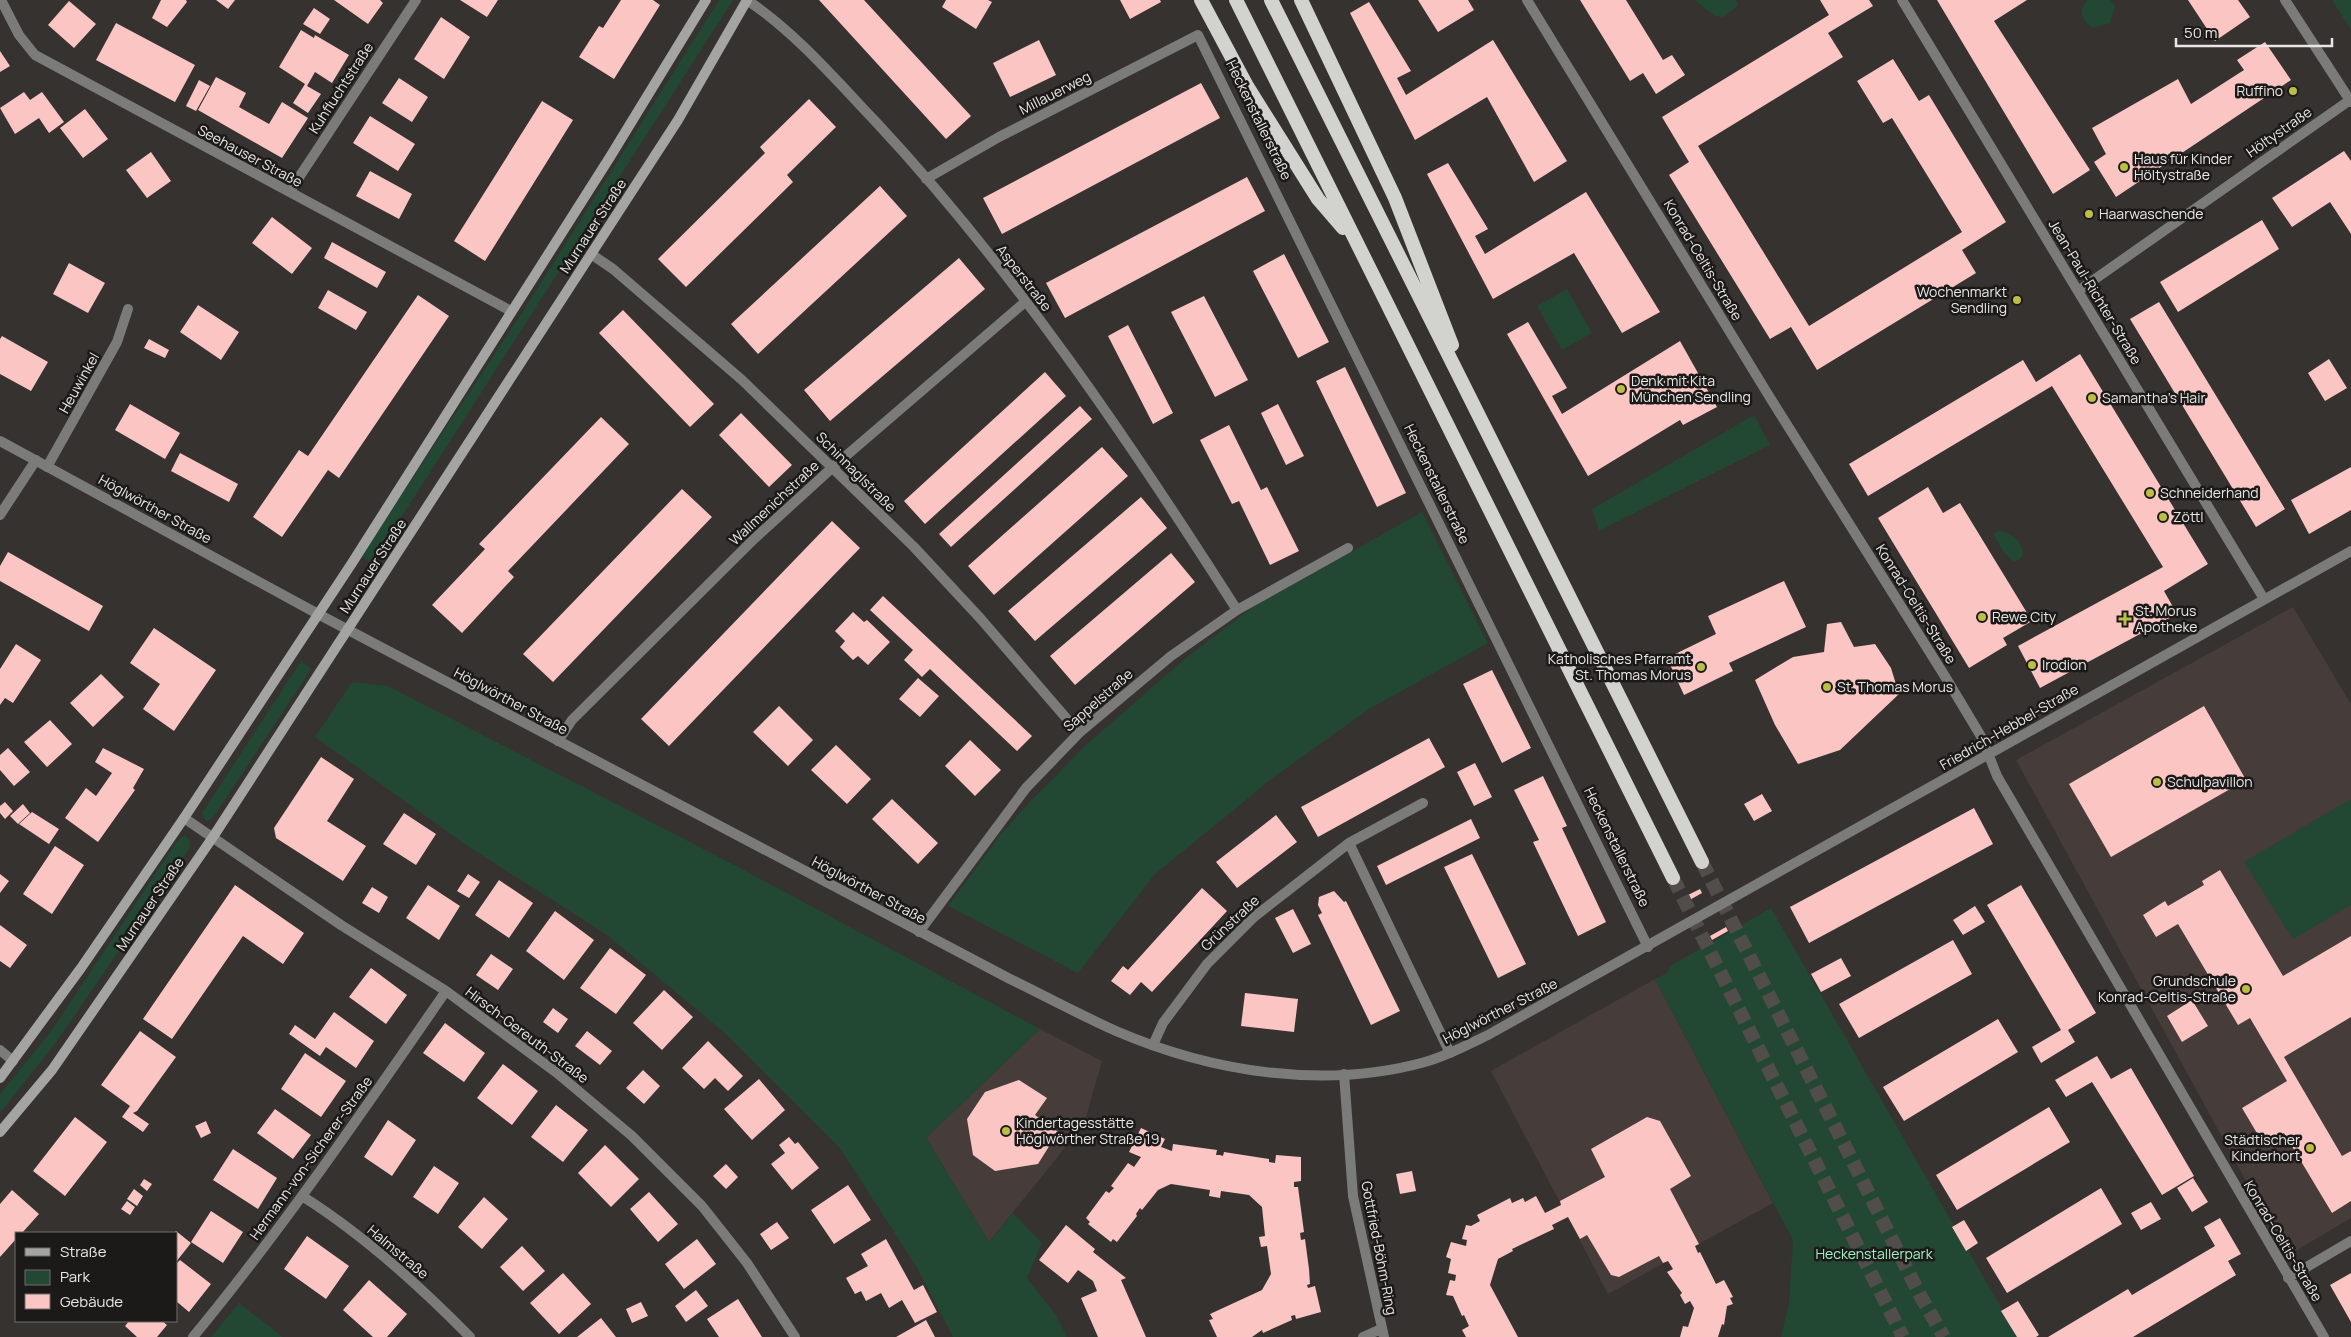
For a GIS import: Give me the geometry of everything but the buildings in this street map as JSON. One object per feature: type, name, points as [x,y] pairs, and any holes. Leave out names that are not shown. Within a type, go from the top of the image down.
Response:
[{"type":"highway","points":[[1201,0],[1246,86],[1318,199],[1358,245]]},
{"type":"highway","points":[[1236,0],[1289,110],[1673,878]]},
{"type":"highway","points":[[1271,0],[1702,862]]},
{"type":"highway","points":[[1302,0],[1395,198],[1433,290],[1470,395]]},
{"type":"main road","name":"Murnauer Straße","points":[[0,1078],[184,818],[318,614],[610,157],[706,0]]},
{"type":"main road","name":"Murnauer Straße","points":[[0,1132],[52,1070],[213,838],[678,120],[747,0]]},
{"type":"street","name":"Seehauser Straße","points":[[1,0],[19,35],[35,55],[510,311]]},
{"type":"street","name":"Kuhfluchtstraße","points":[[290,191],[416,0]]},
{"type":"street","name":"Asperstraße","points":[[747,0],[772,17],[828,71],[926,179],[1025,302],[1067,355],[1134,453],[1236,610]]},
{"type":"street","name":"Konrad-Celtis-Straße","points":[[1527,0],[1769,396],[1982,738],[1997,776],[2324,1337]]},
{"type":"street","name":"Jean-Paul-Richter-Straße","points":[[1902,0],[2264,599]]},
{"type":"street","points":[[2285,0],[2350,101]]},
{"type":"street","name":"Millauerweg","points":[[926,179],[1013,129],[1198,35]]},
{"type":"street","name":"Heckenstallerstraße","points":[[1198,35],[1648,947]]},
{"type":"street","name":"Höltystraße","points":[[2078,291],[2350,101]]},
{"type":"street","name":"Schinnaglstraße","points":[[591,254],[612,269],[742,380],[833,467],[939,573],[1079,733]]},
{"type":"street","name":"Wallmenichstraße","points":[[558,741],[572,720],[754,539],[833,467],[1025,302]]},
{"type":"street","name":"Heuwinkel","points":[[47,466],[117,342],[128,309]]},
{"type":"street","name":"Höglwörther Straße","points":[[0,441],[318,614],[919,932],[1114,1030],[1188,1057],[1257,1071],[1344,1074],[1405,1066],[1450,1053],[1542,1007],[1759,884]]},
{"type":"street","points":[[0,515],[36,460]]},
{"type":"street","name":"Sappelstraße","points":[[919,932],[1026,788],[1079,733],[1171,656],[1236,610],[1348,548]]},
{"type":"street","name":"Friedrich-Hebbel-Straße","points":[[1759,884],[2351,551]]},
{"type":"street","name":"Grünstraße","points":[[1153,1044],[1162,1023],[1207,964],[1254,917],[1349,843],[1423,803]]},
{"type":"street","name":"Hirsch-Gereuth-Straße","points":[[184,818],[341,925],[446,991],[557,1073],[632,1136],[702,1206],[747,1263],[795,1337]]},
{"type":"street","points":[[1349,843],[1450,1053]]},
{"type":"street","name":"Hermann-von-Sicherer-Straße","points":[[193,1337],[302,1196],[446,991]]},
{"type":"street","points":[[0,1050],[13,1061]]},
{"type":"street","name":"Gottfried-Böhm-Ring","points":[[1344,1074],[1352,1196],[1382,1333]]},
{"type":"street","name":"Halmstraße","points":[[302,1196],[326,1211],[374,1249],[433,1299],[470,1337]]},
{"type":"street","points":[[2288,1278],[2351,1241]]},
{"type":"street","points":[[1363,1337],[1382,1333]]},
{"type":"shaded area","name":"Grundschule Konrad-Celtis-Straße","points":[[2293,607],[2351,704],[2351,1218],[2287,1256],[2016,760]]},
{"type":"shaded area","points":[[1655,979],[1773,1203],[1608,1294],[1491,1071]]},
{"type":"shaded area","name":"Kindertagesstätte Höglwörther Straße 19","points":[[1040,1029],[1102,1061],[1084,1124],[989,1242],[926,1138]]},
{"type":"green space","points":[[719,0],[733,0],[372,563],[361,556],[520,316]]},
{"type":"green space","points":[[1695,0],[1736,0],[1738,6],[1723,17],[1715,16]]},
{"type":"green space","points":[[2087,0],[2110,0],[2115,6],[2110,23],[2092,28],[2089,25],[2082,16],[2084,4]]},
{"type":"green space","points":[[2332,0],[2351,0],[2351,30]]},
{"type":"green space","points":[[1567,289],[1592,333],[1562,350],[1537,306]]},
{"type":"green space","points":[[1754,415],[1770,445],[1599,531],[1592,509]]},
{"type":"green space","points":[[1422,512],[1488,643],[1369,709],[1274,777],[1155,874],[1078,973],[948,906],[1001,834],[1028,804],[1087,744],[1187,657],[1253,607]]},
{"type":"green space","points":[[1999,531],[2008,533],[2019,542],[2023,554],[2020,559],[2013,562],[2003,551],[1993,534]]},
{"type":"green space","points":[[301,661],[311,669],[213,818],[206,821],[202,813]]},
{"type":"green space","points":[[352,682],[388,686],[742,869],[1040,1029],[926,1138],[989,1242],[1013,1213],[1042,1243],[1027,1278],[1056,1315],[1067,1337],[953,1337],[916,1266],[839,1147],[726,1034],[607,935],[469,847],[315,737]]},
{"type":"green space","points":[[2351,799],[2351,905],[2293,939],[2244,862]]},
{"type":"green space","points":[[185,835],[190,841],[189,849],[57,1041],[0,1113],[0,1094],[52,1030],[177,841]]},
{"type":"green space","name":"Heckenstallerpark","points":[[1771,908],[2018,1337],[1781,1337],[1789,1303],[1793,1240],[1655,979],[1667,973],[1670,966]]},
{"type":"green space","points":[[239,1303],[283,1337],[211,1337]]},
{"type":"tunnel","points":[[1702,862],[1921,1297],[1944,1337]]},
{"type":"tunnel","points":[[1673,878],[1903,1337]]},
{"type":"place","name":"Ruffino","points":[[2293,91]]},
{"type":"place","name":"Haus für Kinder Höltystraße","points":[[2124,167]]},
{"type":"place","name":"Haarwaschende","points":[[2089,214]]},
{"type":"place","name":"Wochenmarkt Sendling","points":[[2017,300]]},
{"type":"place","name":"Denk mit Kita München Sendling","points":[[1621,389]]},
{"type":"place","name":"Samantha's Hair","points":[[2092,398]]},
{"type":"place","name":"Schneiderhand","points":[[2150,493]]},
{"type":"place","name":"Zöttl","points":[[2163,517]]},
{"type":"place","name":"Rewe City","points":[[1982,617]]},
{"type":"place","name":"St. Morus Apotheke","points":[[2125,619]]},
{"type":"place","name":"Irodion","points":[[2032,665]]},
{"type":"place","name":"Katholisches Pfarramt St. Thomas Morus","points":[[1701,667]]},
{"type":"place","name":"St. Thomas Morus","points":[[1827,687]]},
{"type":"place","name":"Schulpavillon","points":[[2157,782]]},
{"type":"place","name":"Grundschule Konrad-Celtis-Straße","points":[[2246,989]]},
{"type":"place","name":"Kindertagesstätte Höglwörther Straße 19","points":[[1006,1131]]},
{"type":"place","name":"Städtischer Kinderhort","points":[[2310,1148]]}]
